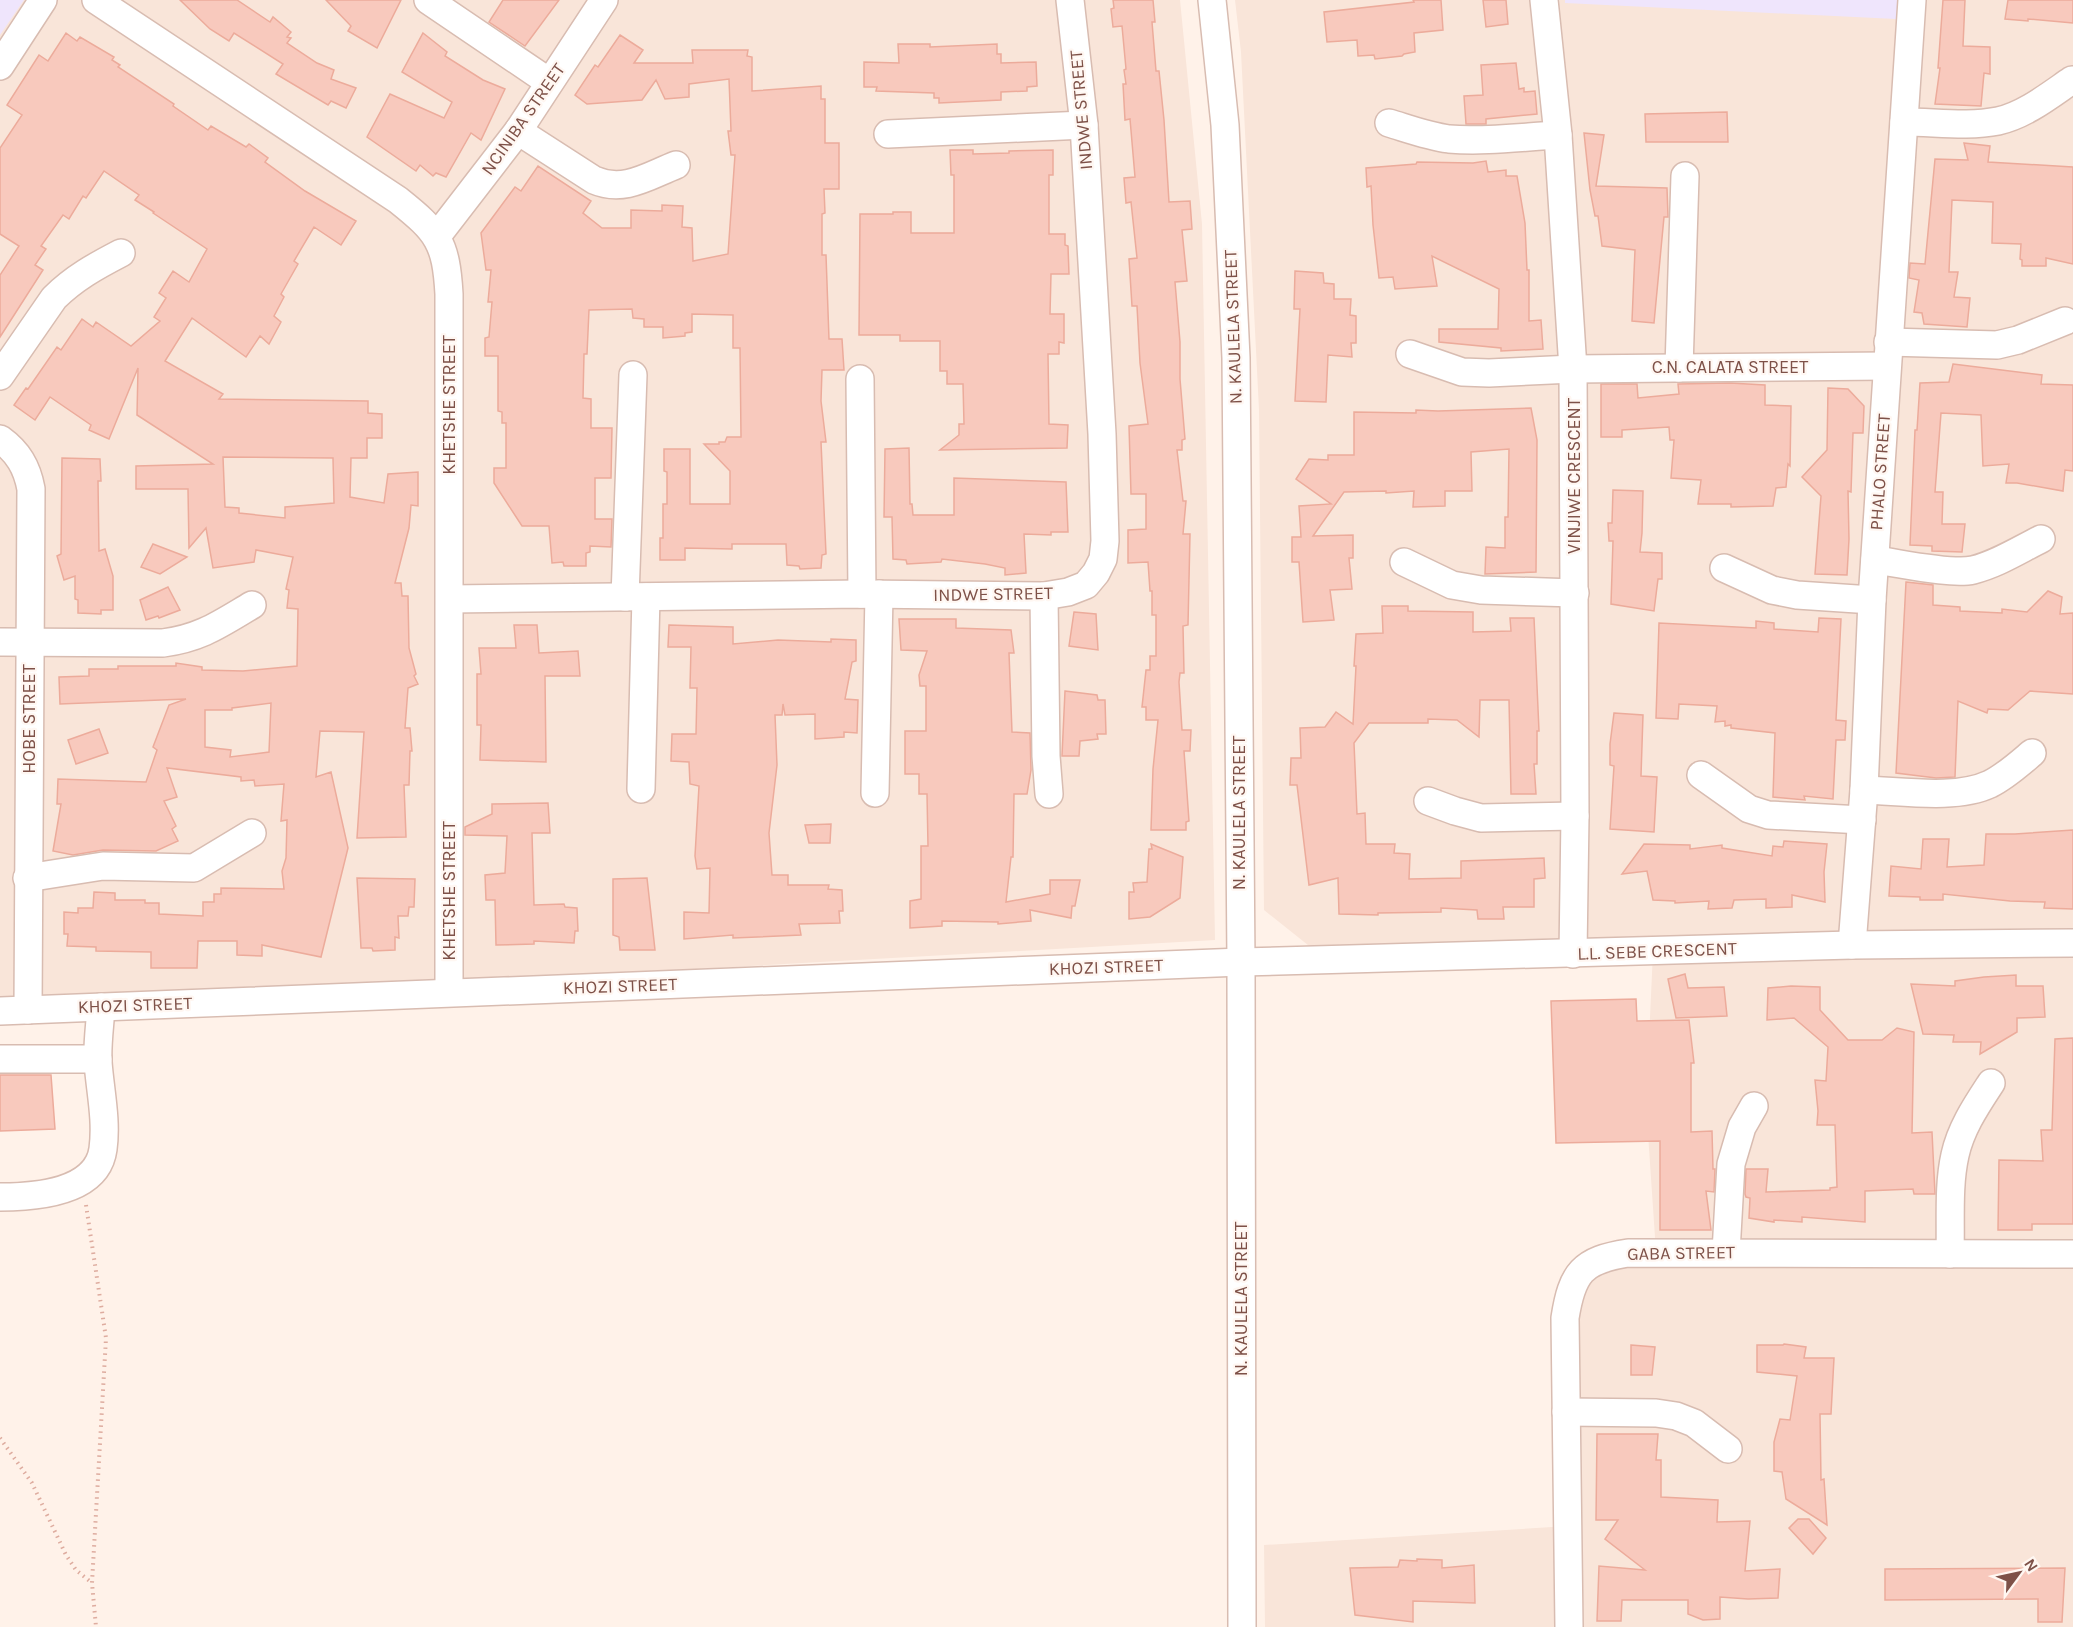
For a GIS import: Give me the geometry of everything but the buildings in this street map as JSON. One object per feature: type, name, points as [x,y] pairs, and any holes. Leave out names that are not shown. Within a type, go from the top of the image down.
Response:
[{"type":"street","points":[[0,66],[43,0]]},
{"type":"street","name":"KHETSHE STREET","points":[[96,0],[398,200],[417,215],[437,236],[444,253],[449,294],[449,992]]},
{"type":"street","points":[[428,0],[549,82]]},
{"type":"street","name":"NCINIBA STREET","points":[[437,236],[518,131],[604,0]]},
{"type":"street","name":"INDWE STREET","points":[[450,598],[870,594],[1044,596],[1068,592],[1086,585],[1096,573],[1102,559],[1105,541],[1102,434],[1084,125],[1070,0]]},
{"type":"street","name":"N. KAULELA STREET","points":[[1212,0],[1225,125],[1236,357],[1241,962],[1242,1627]]},
{"type":"street","name":"VINJIWE CRESCENT","points":[[1544,0],[1558,135],[1573,369],[1575,593],[1573,954]]},
{"type":"street","name":"PHALO STREET","points":[[1852,945],[1864,790],[1872,600],[1912,0]]},
{"type":"street","points":[[1904,122],[1999,121],[2039,102],[2072,80]]},
{"type":"street","points":[[1389,123],[1449,139],[1558,135]]},
{"type":"street","points":[[888,134],[1084,125]]},
{"type":"street","points":[[518,131],[605,185],[628,184],[676,165]]},
{"type":"street","points":[[1678,368],[1685,176]]},
{"type":"street","points":[[0,376],[54,298],[79,276],[121,253]]},
{"type":"street","name":"C.N. CALATA STREET","points":[[1410,354],[1462,372],[1678,368],[1997,345],[2018,340],[2065,321]]},
{"type":"street","points":[[633,375],[635,597],[641,789]]},
{"type":"street","points":[[860,380],[870,594],[875,793]]},
{"type":"street","name":"HOBE STREET","points":[[0,439],[20,458],[28,473],[31,489],[28,1010]]},
{"type":"street","points":[[1875,560],[1954,571],[1971,570],[2003,558],[2041,539]]},
{"type":"street","points":[[1404,562],[1452,585],[1481,591],[1575,593]]},
{"type":"street","points":[[1724,568],[1772,590],[1797,596],[1872,600]]},
{"type":"street","points":[[1044,596],[1046,756],[1049,794]]},
{"type":"street","points":[[0,642],[164,643],[186,640],[202,634],[252,605]]},
{"type":"street","points":[[1864,790],[1953,793],[1972,790],[1991,783],[2032,753]]},
{"type":"street","points":[[1701,775],[1749,809],[1768,815],[1862,820]]},
{"type":"street","points":[[1428,801],[1455,812],[1481,818],[1575,816]]},
{"type":"street","points":[[27,878],[102,866],[194,868],[252,832]]},
{"type":"street","name":"L.L. SEBE CRESCENT","points":[[1241,962],[1852,945],[2073,943]]},
{"type":"street","name":"KHOZI STREET","points":[[0,1011],[1241,962]]},
{"type":"street","points":[[0,1197],[29,1197],[58,1191],[82,1180],[98,1164],[103,1151],[104,1131],[98,1059],[100,1006]]},
{"type":"street","points":[[0,1059],[98,1059]]},
{"type":"street","points":[[1950,1254],[1955,1156],[1971,1113],[1991,1083]]},
{"type":"street","points":[[1726,1252],[1731,1164],[1742,1127],[1754,1107]]},
{"type":"street","name":"GABA STREET","points":[[1569,1627],[1565,1318],[1574,1282],[1582,1270],[1595,1260],[1628,1253],[2073,1254]]},
{"type":"street","points":[[1566,1412],[1656,1413],[1676,1416],[1694,1423],[1728,1449]]},
{"type":"path","points":[[82,1180],[106,1338],[92,1583],[96,1627]]},
{"type":"path","points":[[0,1438],[32,1482],[66,1555],[76,1570],[92,1583]]},
{"type":"shaded area","points":[[0,0],[1180,0],[1202,224],[1215,940],[0,1008]]},
{"type":"shaded area","points":[[0,0],[24,0],[0,35]]},
{"type":"shaded area","points":[[1235,0],[2073,0],[2073,1627],[1265,1627],[1264,1545],[1568,1526],[1574,1282],[1656,1252],[1646,1104],[1653,952],[1328,961],[1264,910],[1259,410],[1241,52]]},
{"type":"shaded area","points":[[1565,0],[1898,0],[1896,19],[1565,3]]}]
